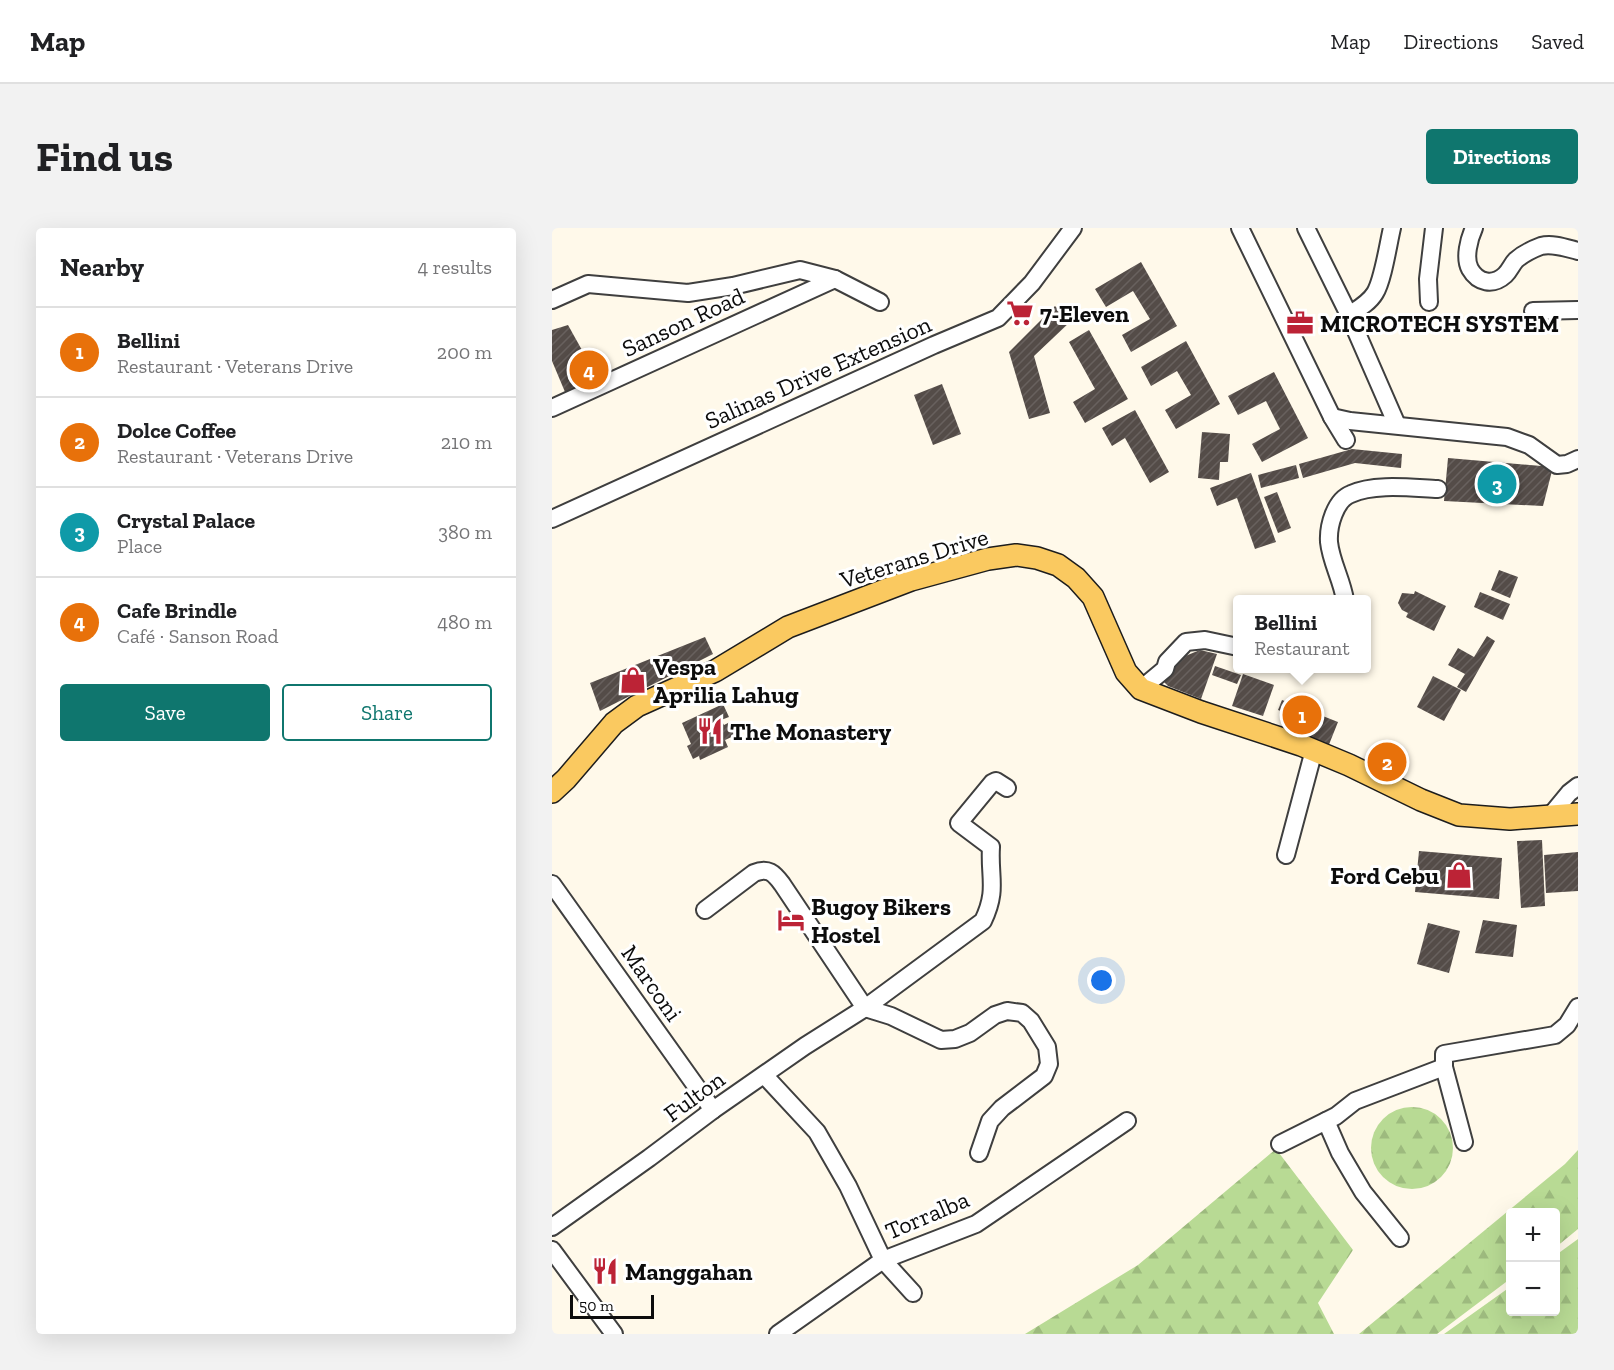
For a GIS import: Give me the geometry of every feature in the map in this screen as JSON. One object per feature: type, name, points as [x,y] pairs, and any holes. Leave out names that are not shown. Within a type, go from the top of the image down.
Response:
[{"type":"main road","name":"Veterans Drive","points":[[552,792],[614,723],[637,706],[715,671],[788,627],[911,580],[988,559],[1017,555],[1037,558],[1058,565],[1076,578],[1093,597],[1126,672],[1137,684]]},
{"type":"main road","points":[[1137,684],[1201,712],[1314,750],[1421,800],[1459,815],[1510,819],[1578,814]]},
{"type":"street","name":"Salinas Drive Extension","points":[[552,519],[998,318],[1032,283],[1073,228]]},
{"type":"street","points":[[1240,228],[1332,417],[1346,440]]},
{"type":"street","points":[[1306,228],[1349,315],[1397,425]]},
{"type":"street","points":[[1349,315],[1375,294],[1381,279],[1392,228]]},
{"type":"street","points":[[1429,302],[1428,279],[1434,228]]},
{"type":"street","points":[[1474,228],[1468,245],[1468,266],[1475,276],[1491,283],[1506,274],[1515,261],[1539,247],[1550,244],[1578,251]]},
{"type":"street","points":[[552,300],[588,284],[688,293],[733,286],[800,270],[835,279],[880,302]]},
{"type":"street","name":"Sanson Road","points":[[552,408],[835,279]]},
{"type":"street","points":[[1533,311],[1578,310]]},
{"type":"street","points":[[1332,417],[1507,437],[1529,446],[1557,465],[1578,459]]},
{"type":"street","points":[[1343,595],[1331,556],[1329,539],[1331,515],[1349,494],[1385,487],[1438,489]]},
{"type":"street","points":[[1137,684],[1160,658],[1167,662],[1186,642],[1205,640],[1233,646]]},
{"type":"street","points":[[1286,855],[1314,750]]},
{"type":"street","name":"Fulton","points":[[552,1227],[713,1110],[805,1046],[865,1008],[983,921],[990,908],[993,890],[991,847],[959,823],[992,783],[996,781],[1007,788]]},
{"type":"street","points":[[1550,816],[1569,793],[1578,786]]},
{"type":"street","points":[[705,910],[754,873],[764,870],[774,873],[865,1008],[891,1016],[940,1040],[955,1039],[970,1033],[995,1015],[1008,1011],[1022,1013],[1031,1021],[1047,1047],[1049,1064],[1044,1076],[1002,1108],[990,1121],[979,1153]]},
{"type":"street","name":"Marconi","points":[[552,884],[713,1110]]},
{"type":"street","points":[[1464,1142],[1444,1067],[1444,1054],[1555,1035],[1567,1025],[1578,1007]]},
{"type":"street","points":[[1280,1144],[1336,1116],[1355,1101],[1444,1067]]},
{"type":"street","points":[[765,1076],[817,1132],[848,1186],[883,1260],[913,1293]]},
{"type":"street","name":"Torralba","points":[[778,1334],[883,1260],[976,1224],[1126,1121]]},
{"type":"street","points":[[1326,1121],[1340,1152],[1363,1192],[1400,1238]]},
{"type":"street","points":[[552,1250],[614,1334]]},
{"type":"green space","points":[[1412,1107],[1428,1110],[1441,1119],[1450,1132],[1453,1148],[1450,1164],[1441,1177],[1428,1186],[1412,1189],[1396,1186],[1383,1177],[1374,1164],[1371,1148],[1374,1132],[1383,1119],[1396,1110]]},
{"type":"green space","points":[[1276,1149],[1353,1250],[1318,1303],[1334,1334],[1025,1334],[1138,1265]]},
{"type":"green space","points":[[1578,1150],[1578,1229],[1560,1244],[1560,1208],[1512,1208],[1565,1164]]},
{"type":"green space","points":[[1506,1213],[1506,1282],[1437,1334],[1359,1334]]},
{"type":"green space","points":[[1578,1239],[1578,1334],[1444,1334],[1506,1290],[1506,1316],[1560,1316],[1560,1252]]},
{"type":"building","points":[[1141,262],[1177,326],[1131,352],[1122,335],[1150,319],[1133,291],[1106,307],[1095,289]]},
{"type":"building","points":[[1055,306],[1070,322],[1034,356],[1050,413],[1029,419],[1009,352]]},
{"type":"building","points":[[568,325],[597,377],[565,392],[552,361],[552,330]]},
{"type":"building","points":[[1089,330],[1128,399],[1085,423],[1073,402],[1095,389],[1069,342]]},
{"type":"building","points":[[1186,341],[1220,404],[1176,429],[1165,410],[1191,395],[1177,371],[1151,386],[1141,367]]},
{"type":"building","points":[[1274,372],[1308,438],[1262,462],[1252,444],[1280,429],[1266,401],[1238,415],[1228,396]]},
{"type":"building","points":[[942,384],[961,434],[933,445],[914,395]]},
{"type":"building","points":[[1135,410],[1169,472],[1150,483],[1125,438],[1112,446],[1102,428]]},
{"type":"building","points":[[1202,432],[1230,434],[1228,462],[1220,462],[1219,480],[1198,478]]},
{"type":"building","points":[[1352,449],[1402,454],[1401,468],[1355,463],[1303,478],[1299,464]]},
{"type":"building","points":[[1448,458],[1553,467],[1543,506],[1444,501]]},
{"type":"building","points":[[1296,465],[1299,478],[1261,488],[1258,475]]},
{"type":"building","points":[[1251,473],[1276,542],[1255,549],[1237,498],[1217,506],[1210,488]]},
{"type":"building","points":[[1277,492],[1291,528],[1278,533],[1264,497]]},
{"type":"building","points":[[1499,570],[1518,577],[1510,598],[1491,590]]},
{"type":"building","points":[[1415,591],[1446,606],[1434,631],[1406,617],[1408,613],[1402,610],[1398,603],[1402,593],[1414,594]]},
{"type":"building","points":[[1480,592],[1510,604],[1503,620],[1474,607]]},
{"type":"building","points":[[1487,636],[1495,641],[1466,692],[1457,687],[1465,674],[1448,665],[1458,648],[1474,657]]},
{"type":"building","points":[[705,637],[713,654],[600,711],[590,683]]},
{"type":"building","points":[[1200,650],[1217,654],[1201,699],[1168,686],[1164,682],[1173,661]]},
{"type":"building","points":[[1215,666],[1241,675],[1237,684],[1212,675]]},
{"type":"building","points":[[1243,674],[1274,685],[1263,716],[1232,706]]},
{"type":"building","points":[[1433,676],[1461,690],[1444,721],[1417,707]]},
{"type":"building","points":[[1282,700],[1338,722],[1328,747],[1286,730],[1292,715],[1278,710]]},
{"type":"building","name":"The Monastery","points":[[723,704],[729,717],[721,720],[724,725],[730,722],[736,735],[725,740],[728,747],[700,760],[699,756],[693,759],[687,746],[691,744],[682,723]]},
{"type":"building","points":[[1542,840],[1545,906],[1521,908],[1517,841]]},
{"type":"building","name":"Ford Cebu","points":[[1419,851],[1502,858],[1499,899],[1415,892]]},
{"type":"building","points":[[1578,852],[1578,891],[1546,893],[1544,855]]},
{"type":"building","points":[[1483,920],[1517,925],[1513,957],[1475,953]]},
{"type":"building","points":[[1428,923],[1460,931],[1449,973],[1417,964]]},
{"type":"place","name":"7-Eleven","points":[[1020,313]]},
{"type":"place","name":"MICROTECH SYSTEM","points":[[1300,323]]},
{"type":"place","name":"Cafe Brindle","points":[[589,370]]},
{"type":"place","name":"Crystal Palace","points":[[1497,484]]},
{"type":"place","name":"Vespa Aprilia Lahug","points":[[633,680]]},
{"type":"place","name":"Bellini","points":[[1302,715]]},
{"type":"place","name":"The Monastery","points":[[710,731]]},
{"type":"place","name":"Dolce Coffee","points":[[1387,762]]},
{"type":"place","name":"Ford Cebu","points":[[1459,875]]},
{"type":"place","name":"Bugoy Bikers Hostel","points":[[791,920]]},
{"type":"place","name":"Manggahan","points":[[605,1271]]}]
